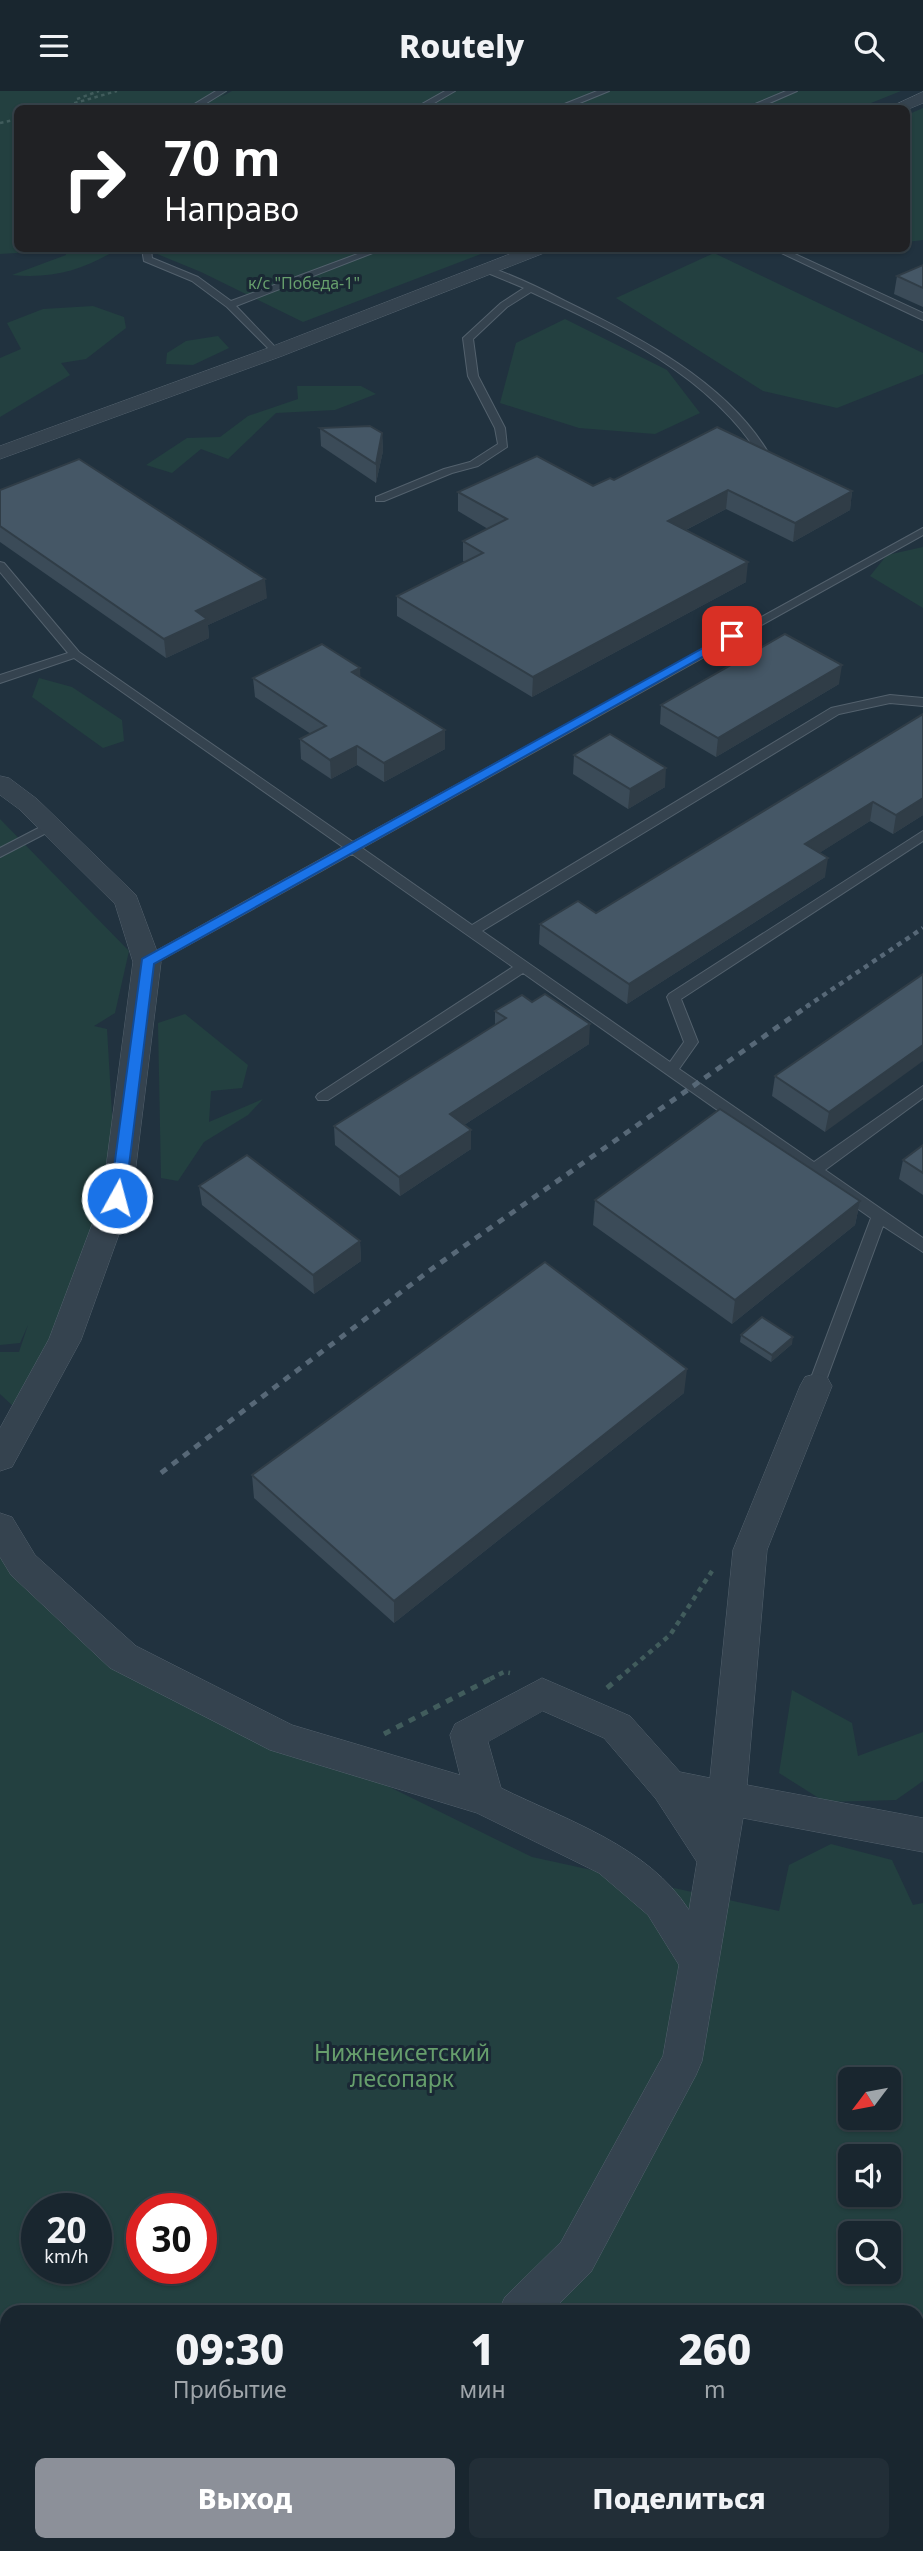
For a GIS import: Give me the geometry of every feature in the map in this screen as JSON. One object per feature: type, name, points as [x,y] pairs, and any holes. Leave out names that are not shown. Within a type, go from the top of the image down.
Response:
[{"type":"street","points":[[904,105],[923,97]]},
{"type":"street","points":[[0,453],[275,352],[530,252]]},
{"type":"street","points":[[0,783],[28,804],[127,901],[147,962],[117,1198],[65,1341],[0,1458]]},
{"type":"street","points":[[527,2305],[576,2257],[682,2061],[727,1800],[750,1549],[816,1386]]},
{"type":"street","points":[[0,1527],[23,1565],[123,1657],[283,1738],[485,1800],[612,1861],[662,1902],[700,1963]]},
{"type":"street","points":[[485,1800],[468,1735],[542,1693],[617,1727],[669,1787],[718,1859]]},
{"type":"street","points":[[669,1787],[923,1835]]},
{"type":"lane","points":[[197,105],[222,91]]},
{"type":"lane","points":[[424,105],[450,91]]},
{"type":"lane","points":[[567,105],[605,91]]},
{"type":"lane","points":[[757,105],[793,91]]},
{"type":"lane","points":[[230,305],[370,252]]},
{"type":"lane","points":[[784,252],[923,317]]},
{"type":"lane","points":[[144,254],[195,279],[230,305],[275,352]]},
{"type":"lane","points":[[486,269],[589,315],[689,375],[723,403],[757,440],[764,454]]},
{"type":"lane","points":[[380,499],[447,471],[474,464],[503,445],[504,433],[488,409],[473,376],[468,338],[504,305],[531,288]]},
{"type":"lane","points":[[147,962],[352,845],[923,531]]},
{"type":"lane","points":[[0,565],[75,654],[923,1246]]},
{"type":"lane","points":[[0,679],[75,654]]},
{"type":"lane","points":[[474,930],[835,711],[890,699],[923,702]]},
{"type":"lane","points":[[0,853],[50,826]]},
{"type":"lane","points":[[672,1069],[691,1042],[674,997],[923,835]]},
{"type":"lane","points":[[323,1097],[524,965]]},
{"type":"lane","points":[[814,1170],[923,1091]]},
{"type":"lane","points":[[816,1386],[880,1215]]},
{"type":"path","points":[[64,105],[99,91]]},
{"type":"path","points":[[68,105],[117,91]]},
{"type":"path","points":[[604,1691],[670,1635],[716,1565]]},
{"type":"path","points":[[342,1756],[504,1672],[516,1675]]},
{"type":"green space","points":[[0,91],[228,91],[221,97],[232,91],[901,91],[866,105],[14,105],[14,252],[32,252],[0,254]]},
{"type":"green space","points":[[923,108],[923,240],[910,242],[910,114]]},
{"type":"green space","points":[[65,252],[112,252],[80,268],[54,274],[12,275],[66,255]]},
{"type":"green space","name":"к/с \"Победа-1\"","points":[[152,252],[486,252],[303,322],[201,272]]},
{"type":"green space","points":[[714,253],[923,353],[923,374],[837,408],[763,391],[616,298]]},
{"type":"green space","points":[[93,306],[124,317],[126,328],[86,359],[61,363],[70,375],[0,417],[0,358],[21,349],[7,323],[43,309]]},
{"type":"green space","points":[[565,319],[667,370],[700,413],[655,434],[579,428],[500,403],[516,343]]},
{"type":"green space","points":[[218,336],[229,348],[193,365],[166,364],[167,353],[186,341]]},
{"type":"green space","points":[[297,386],[361,386],[376,394],[335,410],[276,413],[228,459],[201,449],[172,473],[146,465],[187,438],[220,437],[248,416],[298,399]]},
{"type":"green space","points":[[923,547],[923,608],[870,576],[887,555]]},
{"type":"green space","points":[[39,678],[72,687],[122,720],[124,741],[103,748],[32,697]]},
{"type":"green space","points":[[0,819],[129,951],[115,1013],[94,1026],[107,1029],[115,1165],[58,1332],[14,1407],[0,1394],[0,1352],[19,1352],[28,1325],[20,1343],[0,1345]]},
{"type":"green space","points":[[185,1014],[248,1065],[242,1088],[211,1091],[209,1122],[263,1099],[248,1115],[204,1142],[178,1181],[161,1178],[158,1023]]},
{"type":"green space","name":"Нижнеисетский лесопарк","points":[[0,1552],[66,1628],[532,1857],[779,1911],[789,1865],[831,1844],[892,1860],[913,1905],[923,1903],[923,2305],[0,2305]]},
{"type":"green space","points":[[792,1690],[852,1723],[858,1756],[923,1732],[923,1781],[896,1800],[825,1802],[779,1773]]},
{"type":"building","points":[[923,265],[923,288],[897,276]]},
{"type":"building","points":[[370,426],[382,433],[376,464],[320,428]]},
{"type":"building","points":[[717,427],[852,491],[795,523],[728,490],[668,521],[748,562],[533,677],[397,596],[483,553],[463,541],[507,519],[458,492],[537,456],[593,486],[610,478],[614,480]]},
{"type":"building","points":[[79,459],[265,579],[196,611],[207,619],[164,639],[0,526],[0,490]]},
{"type":"building","points":[[785,634],[842,665],[718,738],[661,705]]},
{"type":"building","points":[[322,644],[360,668],[352,672],[445,730],[384,763],[357,746],[330,760],[300,739],[326,726],[253,678]]},
{"type":"building","points":[[923,714],[923,798],[896,815],[873,802],[805,844],[828,858],[629,984],[540,924],[578,901],[596,913]]},
{"type":"building","points":[[610,734],[666,768],[630,789],[574,755]]},
{"type":"building","points":[[923,974],[923,1045],[829,1112],[775,1076]]},
{"type":"building","points":[[545,994],[590,1024],[450,1114],[471,1130],[399,1177],[334,1126],[506,1018],[495,1011],[522,995],[532,1002]]},
{"type":"building","points":[[720,1109],[860,1201],[735,1300],[595,1200]]},
{"type":"building","points":[[923,1145],[923,1173],[903,1160]]},
{"type":"building","points":[[247,1155],[360,1241],[313,1275],[199,1186]]},
{"type":"building","points":[[545,1262],[687,1369],[394,1601],[252,1475]]},
{"type":"building","points":[[762,1317],[793,1337],[772,1355],[741,1335]]},
{"type":"railway","points":[[806,1007],[923,928]]},
{"type":"railway","points":[[161,1473],[433,1268],[809,1005]]},
{"type":"route","points":[[117,1198],[147,962],[732,636]]}]
